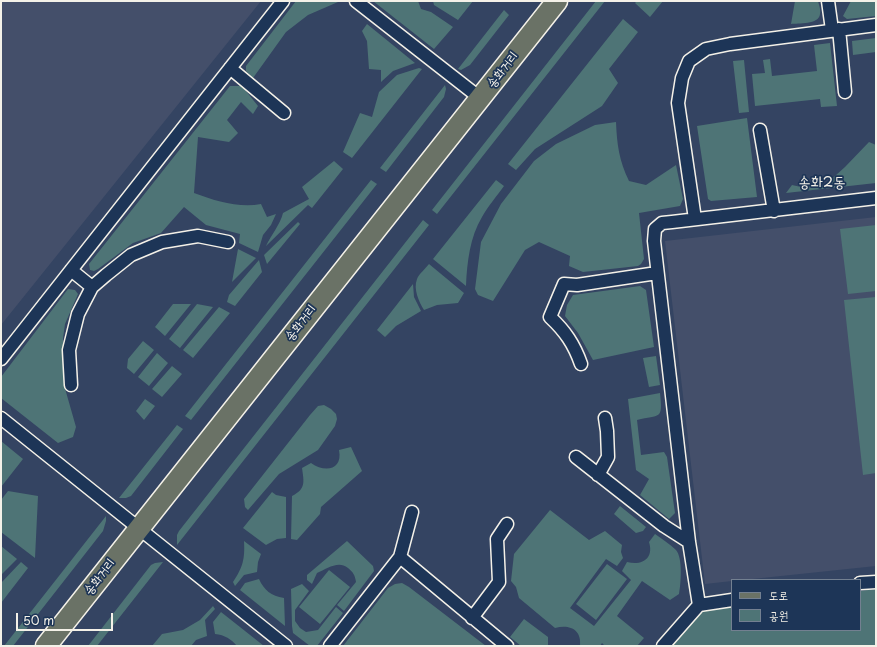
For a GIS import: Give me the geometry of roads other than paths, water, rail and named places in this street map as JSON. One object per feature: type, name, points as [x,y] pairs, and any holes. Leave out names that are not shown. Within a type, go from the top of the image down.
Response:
[{"type":"main road","name":"송화거리","points":[[46,646],[557,1]]},
{"type":"street","points":[[1,359],[282,1]]},
{"type":"street","points":[[356,1],[480,98]]},
{"type":"street","points":[[828,1],[836,29],[845,92]]},
{"type":"street","points":[[695,220],[678,103],[682,78],[689,61],[706,49],[724,45],[836,29],[876,25]]},
{"type":"street","points":[[230,68],[284,113]]},
{"type":"street","points":[[760,130],[774,211]]},
{"type":"street","points":[[699,604],[689,542],[657,273],[654,241],[655,229],[662,224],[876,198]]},
{"type":"street","points":[[71,385],[69,350],[78,314],[92,287],[131,255],[162,242],[198,236],[228,242]]},
{"type":"street","points":[[72,270],[92,287]]},
{"type":"street","points":[[581,364],[576,350],[563,330],[550,317],[564,284],[577,285],[657,273]]},
{"type":"street","points":[[1,418],[286,646]]},
{"type":"street","points":[[598,475],[608,456],[605,418]]},
{"type":"street","points":[[576,458],[664,526],[689,542]]},
{"type":"street","points":[[330,646],[400,557],[412,512]]},
{"type":"street","points":[[472,618],[498,582],[497,539],[507,524]]},
{"type":"street","points":[[400,557],[472,618],[508,646]]},
{"type":"street","points":[[861,584],[876,582]]},
{"type":"street","points":[[663,646],[699,604],[731,600]]},
{"type":"district","name":"송화2동","points":[[822,183]]}]
